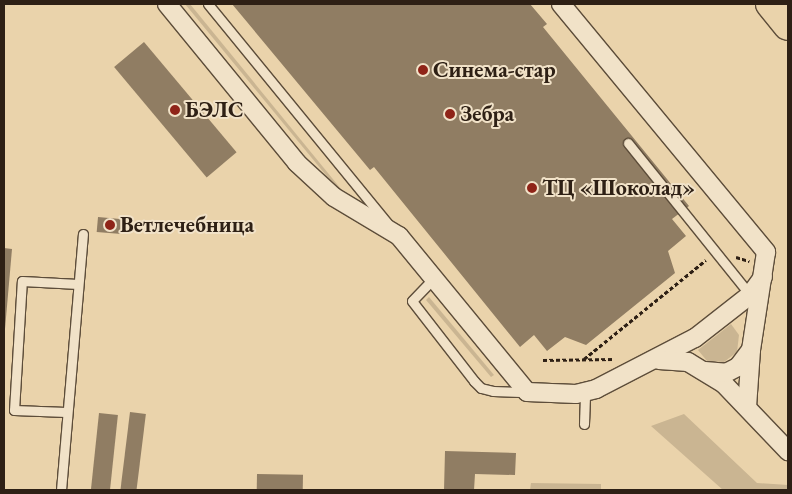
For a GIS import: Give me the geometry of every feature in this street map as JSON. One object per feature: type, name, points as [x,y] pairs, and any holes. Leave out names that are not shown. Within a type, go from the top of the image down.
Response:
[{"type":"highway","points":[[770,4],[788,26]]},
{"type":"street","points":[[166,4],[310,177],[334,197],[399,236],[528,392],[585,393],[649,363],[685,345],[750,295],[763,277]]},
{"type":"street","points":[[561,4],[766,252],[752,347],[747,407]]},
{"type":"street","points":[[730,311],[745,323],[752,347]]},
{"type":"street","points":[[685,345],[699,369],[724,384],[788,451]]},
{"type":"street","points":[[649,363],[671,359],[699,369],[726,373],[738,367],[752,347]]},
{"type":"lane","points":[[208,4],[399,236]]},
{"type":"lane","points":[[628,144],[750,295]]},
{"type":"lane","points":[[61,490],[66,412],[83,234]]},
{"type":"lane","points":[[433,279],[412,301],[474,381],[481,388],[493,391],[528,392]]},
{"type":"lane","points":[[66,412],[14,410],[22,281],[78,284]]},
{"type":"lane","points":[[584,424],[585,393]]},
{"type":"path","points":[[584,360],[717,252],[751,261]]},
{"type":"path","points":[[543,360],[623,359]]},
{"type":"shaded area","points":[[185,4],[190,4],[341,189],[339,191]]},
{"type":"shaded area","points":[[429,297],[494,375],[491,377],[426,300]]},
{"type":"shaded area","points":[[731,324],[739,335],[737,352],[724,362],[707,361],[698,350]]},
{"type":"shaded area","points":[[684,414],[757,483],[788,485],[788,490],[723,490],[651,426]]},
{"type":"shaded area","points":[[531,483],[601,484],[601,490],[530,490]]},
{"type":"building","name":"ТЦ «Шоколад»","points":[[232,4],[530,4],[547,24],[543,27],[689,206],[672,219],[686,236],[668,251],[675,273],[586,345],[565,337],[547,351],[534,335],[520,347],[374,167],[370,170]]},
{"type":"building","name":"БЭЛС","points":[[144,42],[237,152],[207,177],[114,67]]},
{"type":"building","name":"Ветлечебница","points":[[98,217],[123,219],[122,234],[97,232]]},
{"type":"building","points":[[4,248],[12,249],[5,329],[4,329]]},
{"type":"building","points":[[130,412],[146,414],[137,490],[120,490]]},
{"type":"building","points":[[99,413],[118,415],[110,490],[91,490]]},
{"type":"building","points":[[445,451],[516,453],[515,475],[475,474],[474,490],[444,490]]},
{"type":"building","points":[[257,474],[303,475],[303,490],[257,490]]},
{"type":"place","name":"Синема-стар","points":[[423,70]]},
{"type":"place","name":"БЭЛС","points":[[175,110]]},
{"type":"place","name":"Зебра","points":[[450,114]]},
{"type":"place","name":"ТЦ «Шоколад»","points":[[532,188]]},
{"type":"place","name":"Ветлечебница","points":[[110,225]]}]
